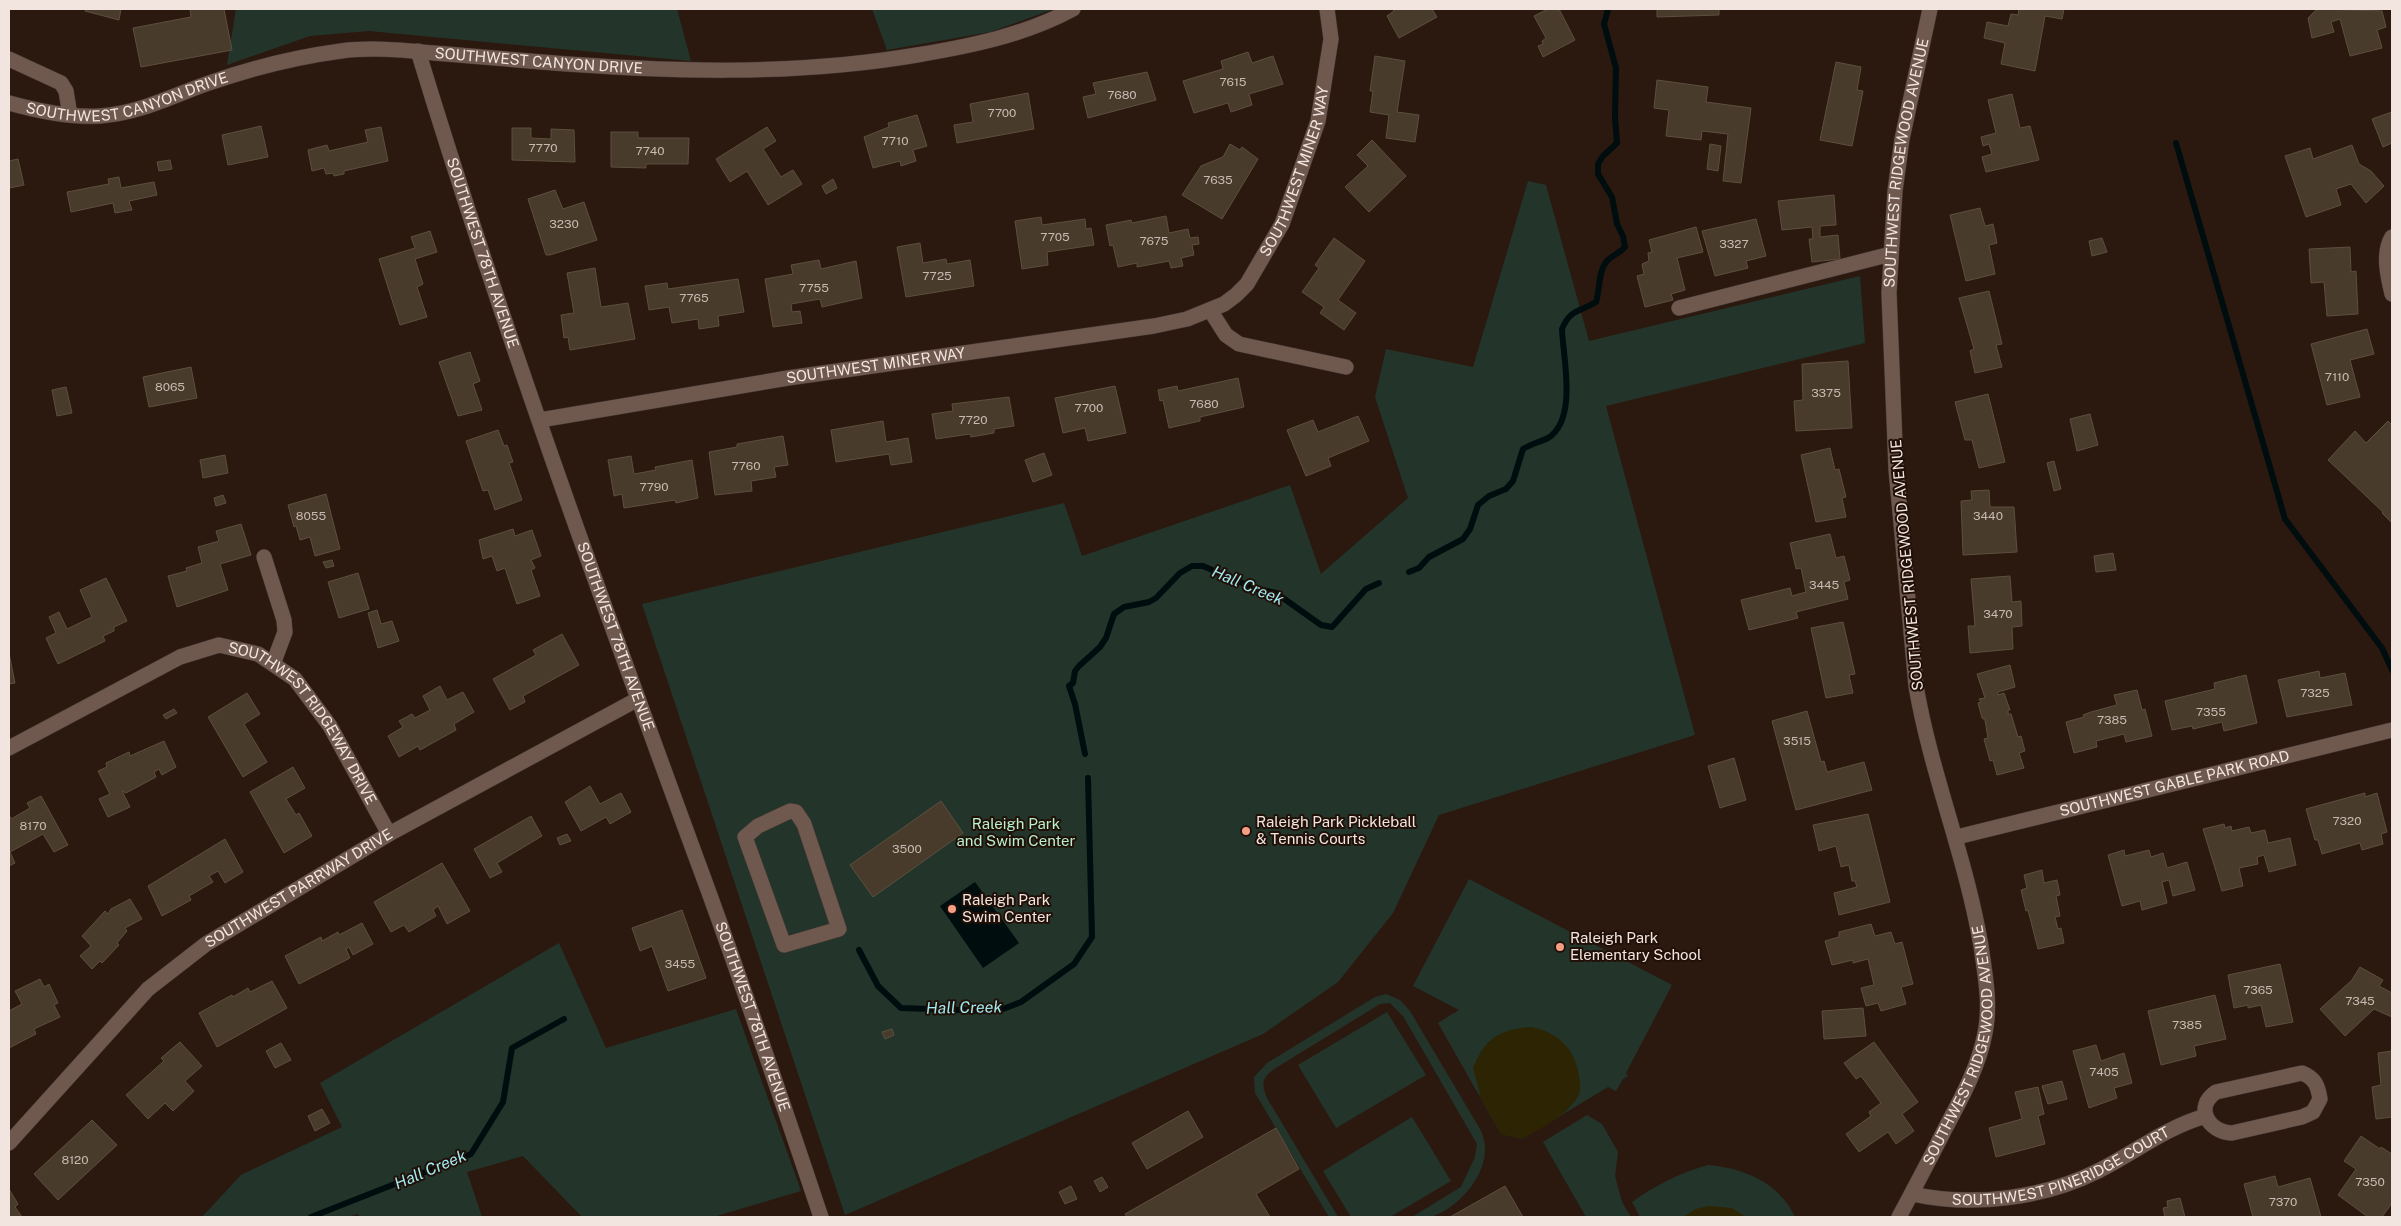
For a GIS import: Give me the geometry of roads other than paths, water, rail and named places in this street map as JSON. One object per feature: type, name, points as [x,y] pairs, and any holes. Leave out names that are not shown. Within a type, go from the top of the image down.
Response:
[{"type":"street","name":"SOUTHWEST CANYON DRIVE","points":[[9,102],[33,109],[101,116],[145,108],[208,83],[298,58],[344,50],[418,51],[654,68],[812,69],[872,63],[996,40],[1073,9]]},
{"type":"street","name":"SOUTHWEST MINER WAY","points":[[540,420],[788,378],[1154,326],[1187,319],[1224,304],[1247,284],[1282,224],[1318,121],[1330,39],[1328,9]]},
{"type":"street","name":"SOUTHWEST RIDGEWOOD AVENUE","points":[[1899,1217],[1969,1082],[1985,1034],[1988,1015],[1986,982],[1977,924],[1957,837],[1921,715],[1911,643],[1896,469],[1889,293],[1895,191],[1902,139],[1930,9]]},
{"type":"street","name":"SOUTHWEST 78TH AVENUE","points":[[418,51],[493,284],[540,420],[638,699],[696,856],[821,1217]]},
{"type":"street","points":[[9,59],[61,83],[66,92],[70,114]]},
{"type":"street","points":[[2392,237],[2387,258],[2387,275],[2392,294]]},
{"type":"street","points":[[1679,308],[1891,254]]},
{"type":"street","points":[[1210,310],[1226,335],[1239,344],[1346,367]]},
{"type":"street","points":[[264,557],[285,632],[273,664]]},
{"type":"street","name":"SOUTHWEST RIDGEWAY DRIVE","points":[[9,748],[180,657],[219,645],[258,654],[295,678],[330,726],[389,834]]},
{"type":"street","name":"SOUTHWEST PARRWAY DRIVE","points":[[9,1144],[148,989],[206,944],[389,834],[638,699]]},
{"type":"street","name":"SOUTHWEST GABLE PARK ROAD","points":[[1957,837],[2392,730]]},
{"type":"street","points":[[796,812],[801,816],[839,929],[784,945],[745,837],[758,826],[784,813],[796,812]]},
{"type":"street","points":[[2302,1073],[2311,1077],[2318,1087],[2320,1099],[2317,1106],[2313,1112],[2302,1117],[2232,1134],[2221,1133],[2214,1129],[2206,1116],[2205,1104],[2210,1096],[2226,1089],[2302,1073]]},
{"type":"street","name":"SOUTHWEST PINERIDGE COURT","points":[[1912,1194],[1941,1201],[1978,1200],[2017,1196],[2046,1190],[2097,1171],[2179,1125],[2206,1116]]},
{"type":"waterway","name":"Hall Creek","points":[[1409,572],[1419,568],[1429,557],[1463,539],[1470,529],[1478,505],[1489,496],[1506,489],[1513,481],[1523,449],[1548,438],[1557,429],[1563,417],[1567,387],[1562,329],[1572,314],[1596,302],[1603,266],[1625,247],[1623,236],[1617,224],[1612,197],[1598,174],[1598,164],[1603,156],[1617,143],[1615,118],[1616,68],[1604,24],[1608,9]]},
{"type":"waterway","points":[[2176,143],[2285,519],[2382,648],[2392,670]]},
{"type":"waterway","name":"Hall Creek","points":[[1085,754],[1075,704],[1069,686],[1073,683],[1075,671],[1100,647],[1106,638],[1114,614],[1124,607],[1149,602],[1156,598],[1180,573],[1192,566],[1203,566],[1254,588],[1276,593],[1321,625],[1332,627],[1366,589],[1379,583]]},
{"type":"waterway","name":"Hall Creek","points":[[859,950],[878,986],[901,1008],[987,1011],[1003,1009],[1021,1002],[1074,964],[1092,937],[1088,778]]},
{"type":"waterway","name":"Hall Creek","points":[[311,1217],[471,1154],[503,1102],[512,1048],[564,1019]]},
{"type":"place","name":"Raleigh Park Pickleball & Tennis Courts","points":[[1246,831]]},
{"type":"place","name":"Raleigh Park Swim Center","points":[[952,909]]},
{"type":"place","name":"Raleigh Park Elementary School","points":[[1560,947]]},
{"type":"park label","name":"Raleigh Park and Swim Center","points":[[1016,832]]}]
